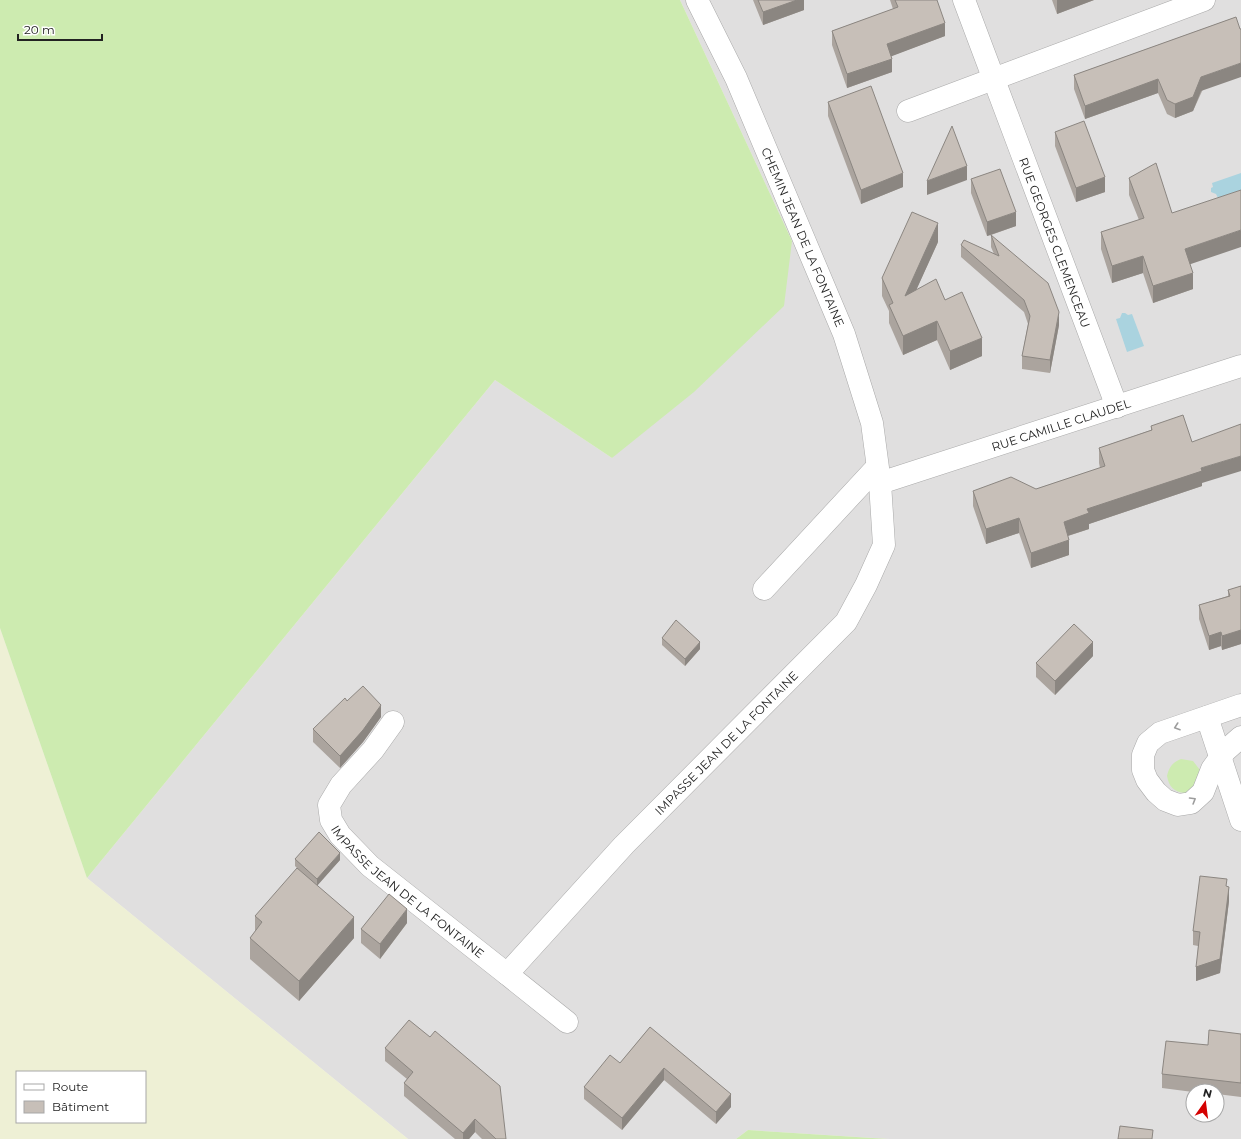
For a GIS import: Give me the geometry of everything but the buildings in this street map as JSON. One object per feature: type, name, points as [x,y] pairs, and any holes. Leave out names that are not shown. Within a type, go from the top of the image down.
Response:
[{"type":"street","name":"CHEMIN JEAN DE LA FONTAINE","points":[[697,0],[736,78],[844,334],[872,423],[879,475]]},
{"type":"street","name":"RUE GEORGES CLEMENCEAU","points":[[964,0],[1117,407]]},
{"type":"street","points":[[908,111],[1204,0]]},
{"type":"street","name":"RUE CAMILLE CLAUDEL","points":[[879,475],[1117,407],[1241,366]]},
{"type":"street","points":[[764,589],[879,475]]},
{"type":"street","name":"IMPASSE JEAN DE LA FONTAINE","points":[[507,974],[624,845],[846,622],[884,546],[879,475]]},
{"type":"street","points":[[1241,705],[1160,733],[1148,743],[1143,755],[1143,770],[1147,780],[1156,792],[1166,800],[1178,805],[1191,803],[1203,792],[1212,769],[1225,751],[1241,737]]},
{"type":"street","points":[[1207,716],[1241,820]]},
{"type":"street","name":"IMPASSE JEAN DE LA FONTAINE","points":[[393,722],[373,750],[341,785],[329,805],[331,820],[340,835],[370,866],[567,1022]]},
{"type":"shaded area","points":[[680,0],[1241,0],[1241,1139],[889,1139],[748,1130],[736,1139],[408,1139],[87,878],[495,380],[612,458],[792,241]]},
{"type":"green space","points":[[0,0],[680,0],[792,241],[784,306],[694,392],[612,458],[495,380],[87,878],[0,628]]},
{"type":"green space","points":[[0,628],[87,878],[408,1139],[0,1139]]},
{"type":"green space","points":[[1181,759],[1193,761],[1200,770],[1201,780],[1185,793],[1175,790],[1169,783],[1167,776],[1172,765]]},
{"type":"green space","points":[[748,1130],[888,1139],[736,1139]]},
{"type":"water","points":[[1241,173],[1241,190],[1218,198],[1216,194],[1211,192],[1211,188],[1213,187],[1212,183]]},
{"type":"water","points":[[1122,313],[1128,315],[1132,314],[1144,346],[1127,352],[1116,319],[1120,318]]}]
